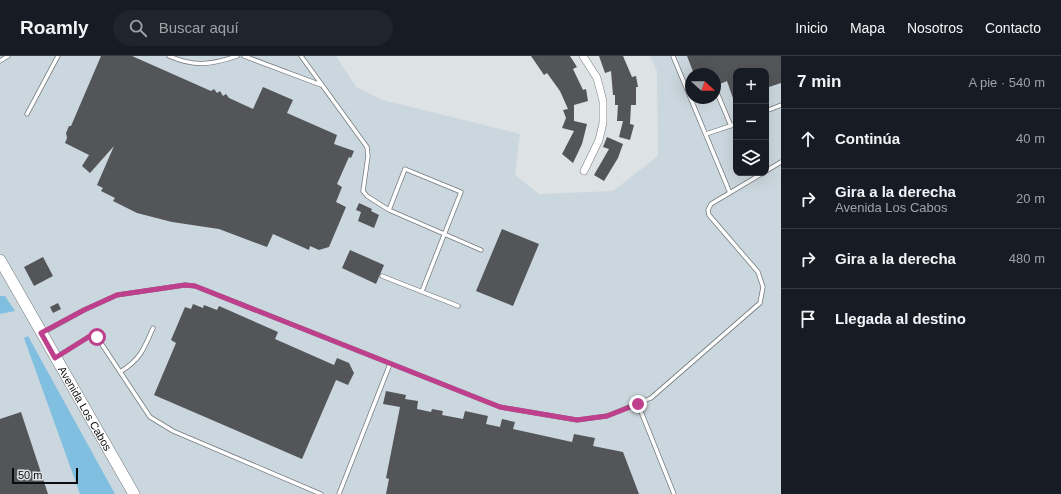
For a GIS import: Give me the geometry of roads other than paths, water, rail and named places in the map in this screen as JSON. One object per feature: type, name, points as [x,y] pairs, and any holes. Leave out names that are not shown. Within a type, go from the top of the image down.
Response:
[{"type":"main road","name":"Avenida Los Cabos","points":[[0,260],[134,494]]},
{"type":"street","points":[[583,56],[597,78],[603,101],[604,123],[599,140],[584,171]]},
{"type":"lane","points":[[0,61],[8,56]]},
{"type":"lane","points":[[27,114],[58,56]]},
{"type":"lane","points":[[169,56],[184,62],[204,64],[237,56]]},
{"type":"lane","points":[[244,56],[322,85]]},
{"type":"lane","points":[[301,56],[367,147],[368,156],[363,191],[367,196],[389,210],[481,250]]},
{"type":"lane","points":[[674,56],[730,193]]},
{"type":"lane","points":[[706,134],[731,126],[721,101]]},
{"type":"lane","points":[[769,110],[781,105]]},
{"type":"lane","points":[[769,169],[781,162]]},
{"type":"lane","points":[[389,210],[405,170],[461,192],[422,291]]},
{"type":"lane","points":[[41,333],[84,310],[117,295],[185,285],[195,286],[500,407],[538,415],[577,420],[607,416],[651,398],[760,303],[763,287],[758,272],[708,215],[708,210],[711,204],[758,176]]},
{"type":"lane","points":[[382,276],[458,306]]},
{"type":"lane","points":[[120,372],[131,366],[142,353],[153,328]]},
{"type":"lane","points":[[55,358],[90,336],[97,337],[150,417],[173,432],[321,494]]},
{"type":"lane","points":[[339,494],[390,364]]},
{"type":"lane","points":[[638,404],[674,494]]}]
